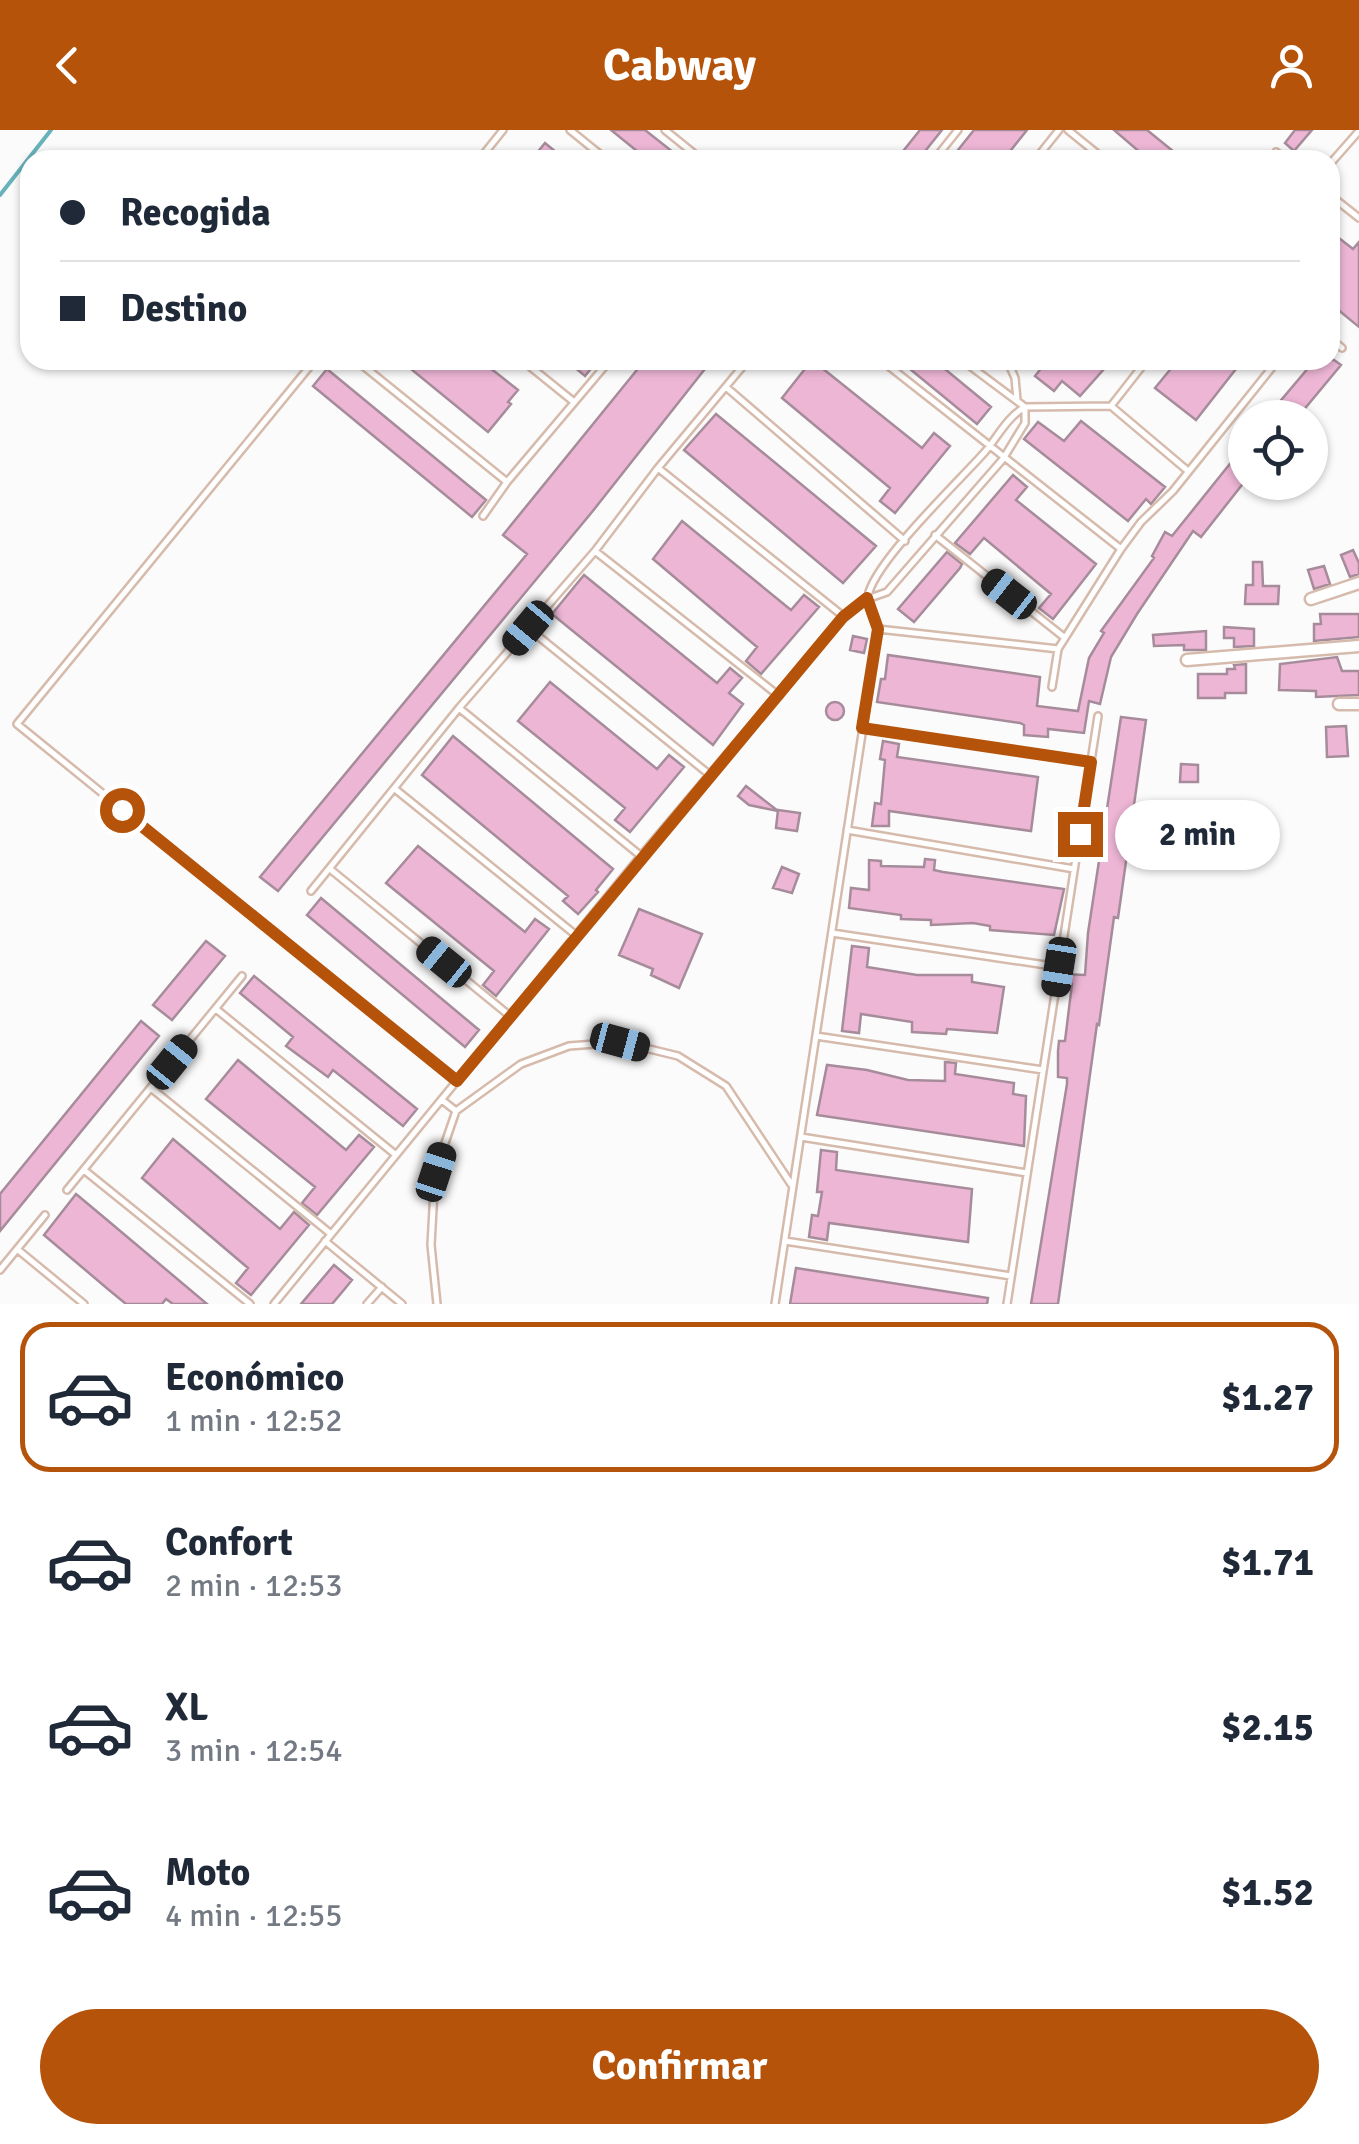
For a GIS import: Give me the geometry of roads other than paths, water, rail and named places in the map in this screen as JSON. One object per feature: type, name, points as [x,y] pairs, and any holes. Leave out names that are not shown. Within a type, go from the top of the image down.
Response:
[{"type":"street","points":[[1311,599],[1359,583]]},
{"type":"street","points":[[1186,660],[1359,646]]},
{"type":"street","points":[[1339,704],[1359,704]]},
{"type":"lane","points":[[487,150],[504,130]]},
{"type":"lane","points":[[570,130],[595,150]]},
{"type":"lane","points":[[665,130],[690,150]]},
{"type":"lane","points":[[942,150],[958,130]]},
{"type":"lane","points":[[1044,150],[1059,130]]},
{"type":"lane","points":[[1068,130],[1093,150]]},
{"type":"lane","points":[[1340,153],[1359,131]]},
{"type":"lane","points":[[307,370],[16,724],[457,1081]]},
{"type":"lane","points":[[368,370],[507,482]]},
{"type":"lane","points":[[534,370],[574,403]]},
{"type":"lane","points":[[484,516],[507,482],[602,370]]},
{"type":"lane","points":[[311,891],[459,708],[595,551],[740,370]]},
{"type":"lane","points":[[893,370],[1120,549]]},
{"type":"lane","points":[[274,1304],[641,856],[843,617],[867,598],[887,592],[1004,459],[1025,423],[1025,407],[976,370]]},
{"type":"lane","points":[[1012,370],[1017,400]]},
{"type":"lane","points":[[1111,406],[1139,370]]},
{"type":"lane","points":[[1052,687],[1058,649],[1120,549],[1270,370]]},
{"type":"lane","points":[[726,387],[905,541]]},
{"type":"lane","points":[[775,1304],[878,629],[867,598],[873,581],[1015,412],[1025,407],[1111,406],[1188,472]]},
{"type":"lane","points":[[658,468],[843,617]]},
{"type":"lane","points":[[935,536],[1065,638]]},
{"type":"lane","points":[[595,551],[780,696]]},
{"type":"lane","points":[[528,628],[710,775]]},
{"type":"lane","points":[[878,629],[1058,649]]},
{"type":"lane","points":[[459,708],[641,856]]},
{"type":"lane","points":[[1006,1304],[1098,716]]},
{"type":"lane","points":[[862,728],[1091,762]]},
{"type":"lane","points":[[396,789],[578,936]]},
{"type":"lane","points":[[847,830],[1074,870]]},
{"type":"lane","points":[[329,868],[510,1016]]},
{"type":"lane","points":[[832,933],[1059,967]]},
{"type":"lane","points":[[67,1190],[242,976]]},
{"type":"lane","points":[[216,1008],[396,1154]]},
{"type":"lane","points":[[816,1036],[1043,1070]]},
{"type":"lane","points":[[437,1304],[431,1245],[436,1172],[456,1111],[521,1064],[569,1046],[620,1042],[678,1056],[726,1086],[793,1187]]},
{"type":"lane","points":[[150,1088],[331,1234]]},
{"type":"lane","points":[[442,1100],[456,1111]]},
{"type":"lane","points":[[800,1137],[1027,1174]]},
{"type":"lane","points":[[84,1170],[250,1304]]},
{"type":"lane","points":[[0,1270],[45,1215]]},
{"type":"lane","points":[[326,1241],[402,1304]]},
{"type":"lane","points":[[785,1241],[1011,1276]]},
{"type":"lane","points":[[17,1249],[84,1304]]},
{"type":"lane","points":[[368,1304],[382,1287]]},
{"type":"waterway","points":[[35,150],[51,130]]},
{"type":"waterway","points":[[0,195],[20,170]]}]
